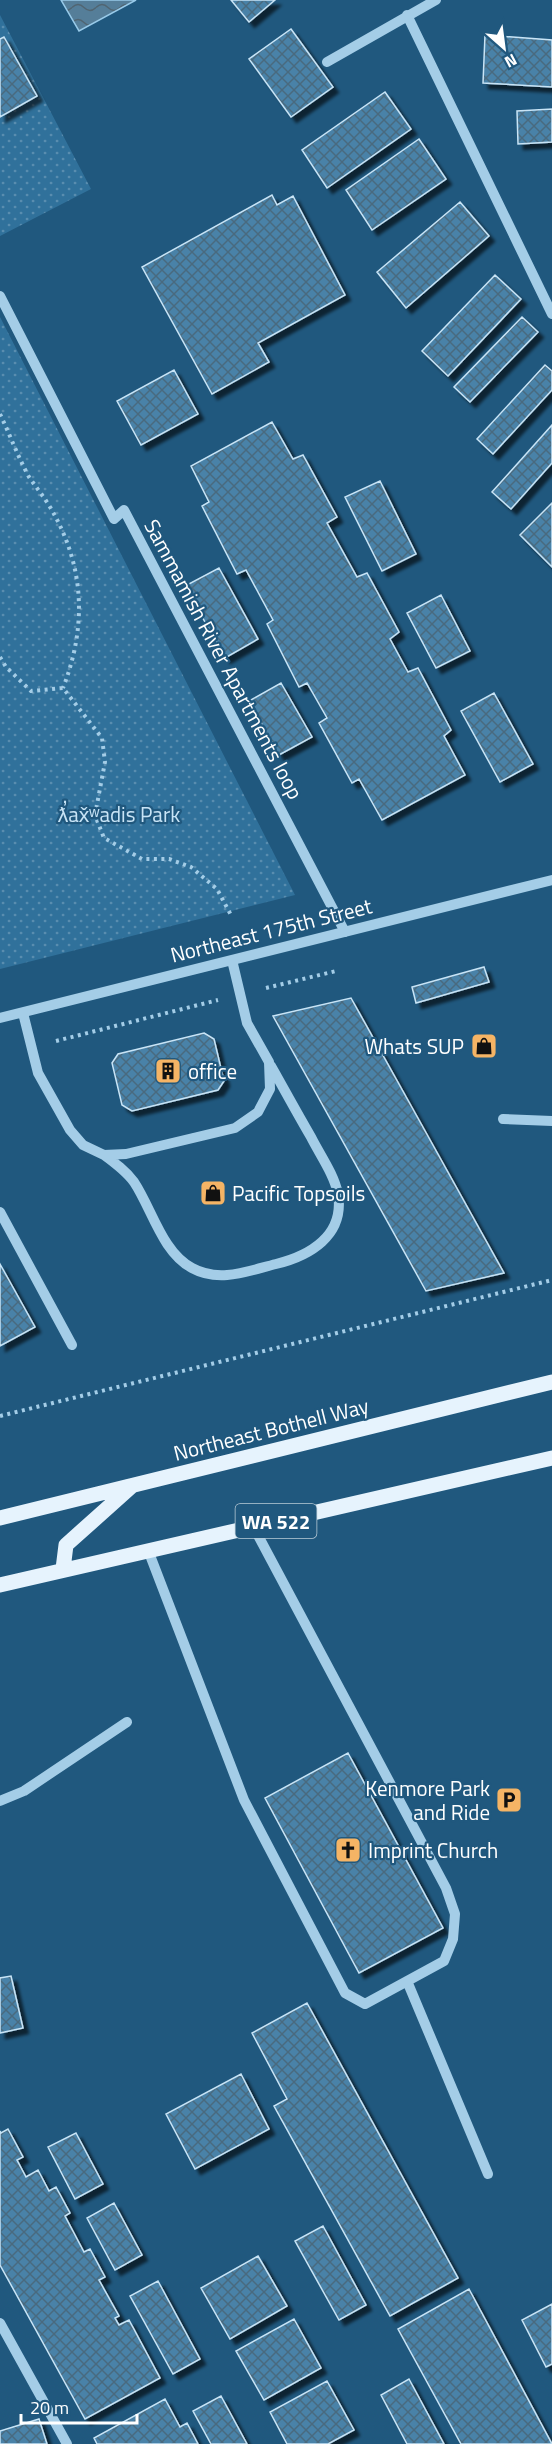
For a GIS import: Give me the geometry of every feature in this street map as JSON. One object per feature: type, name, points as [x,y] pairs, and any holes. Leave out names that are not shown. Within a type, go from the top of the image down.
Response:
[{"type":"main road","name":"Northeast Bothell Way","points":[[0,1518],[552,1382]]},
{"type":"main road","name":"WA 522","points":[[0,1585],[552,1458]]},
{"type":"main road","points":[[63,1569],[66,1545],[134,1485]]},
{"type":"street","points":[[327,62],[436,0]]},
{"type":"street","points":[[407,15],[552,314]]},
{"type":"street","name":"Sammamish River Apartments loop","points":[[0,296],[114,519],[124,510],[345,932]]},
{"type":"street","name":"Northeast 175th Street","points":[[0,1018],[552,880]]},
{"type":"street","points":[[23,1013],[38,1073],[70,1131],[83,1145],[104,1155],[134,1181],[170,1246],[190,1267],[204,1274],[227,1275],[294,1260],[314,1251],[328,1236],[337,1216],[338,1195],[331,1175],[247,1023],[232,960]]},
{"type":"street","points":[[104,1155],[126,1154],[235,1128],[258,1112],[262,1105],[270,1089],[269,1062]]},
{"type":"street","points":[[503,1119],[552,1121]]},
{"type":"street","points":[[0,1212],[72,1345]]},
{"type":"street","points":[[148,1550],[218,1726],[244,1800],[345,1993],[365,2004],[444,1961],[453,1939],[455,1914],[446,1888],[253,1527]]},
{"type":"street","points":[[0,1801],[24,1791],[127,1722]]},
{"type":"street","points":[[407,1981],[488,2174]]},
{"type":"street","points":[[0,2323],[67,2444]]},
{"type":"path","points":[[0,414],[29,476],[51,508],[67,542],[77,579],[81,614],[71,667],[63,688]]},
{"type":"path","points":[[0,657],[6,667],[31,691],[63,688]]},
{"type":"path","points":[[63,688],[102,738],[105,762],[95,815],[104,838],[142,860],[169,859],[191,867],[217,889],[232,917]]},
{"type":"path","points":[[32,1047],[336,971]]},
{"type":"path","points":[[0,1416],[552,1280]]},
{"type":"green space","points":[[0,15],[91,189],[0,236]]},
{"type":"green space","name":"ƛ̕ax̌ʷadis Park","points":[[0,317],[295,895],[0,969]]},
{"type":"water","points":[[61,0],[136,0],[79,31]]},
{"type":"building","points":[[231,0],[275,0],[249,22]]},
{"type":"building","points":[[291,29],[333,87],[291,117],[249,59]]},
{"type":"building","points":[[485,35],[552,40],[552,87],[483,83]]},
{"type":"building","points":[[4,37],[37,96],[0,117],[0,39]]},
{"type":"building","points":[[385,92],[411,129],[327,188],[302,150]]},
{"type":"building","points":[[552,109],[552,142],[518,144],[517,111]]},
{"type":"building","points":[[419,139],[446,179],[372,230],[346,190]]},
{"type":"building","points":[[272,195],[277,205],[293,196],[345,295],[258,343],[269,362],[212,394],[142,267]]},
{"type":"building","points":[[460,202],[489,236],[406,308],[377,272]]},
{"type":"building","points":[[495,275],[521,299],[448,376],[422,351]]},
{"type":"building","points":[[522,317],[538,332],[470,402],[454,387]]},
{"type":"building","points":[[545,365],[552,371],[552,390],[493,454],[477,439]]},
{"type":"building","points":[[174,370],[198,414],[141,445],[117,401]]},
{"type":"building","points":[[272,422],[293,459],[303,455],[337,517],[327,523],[357,577],[367,573],[399,632],[390,639],[408,672],[418,668],[451,730],[444,736],[465,775],[382,820],[359,779],[352,783],[319,723],[327,718],[307,683],[299,687],[267,624],[273,620],[246,570],[237,574],[202,506],[209,502],[191,466]]},
{"type":"building","points":[[552,425],[552,463],[511,509],[492,492]]},
{"type":"building","points":[[380,481],[416,554],[382,571],[345,497]]},
{"type":"building","points":[[552,503],[552,567],[520,535]]},
{"type":"building","points":[[219,568],[258,639],[225,658],[185,586]]},
{"type":"building","points":[[441,595],[470,651],[436,668],[407,613]]},
{"type":"building","points":[[281,683],[312,737],[279,755],[249,701]]},
{"type":"building","points":[[494,693],[533,764],[500,782],[461,711]]},
{"type":"building","points":[[484,967],[489,982],[416,1003],[412,987]]},
{"type":"building","points":[[351,998],[504,1273],[426,1291],[273,1016]]},
{"type":"building","name":"office","points":[[204,1033],[214,1039],[224,1081],[218,1090],[132,1111],[122,1105],[112,1063],[118,1054]]},
{"type":"building","points":[[0,1264],[35,1327],[0,1346]]},
{"type":"building","points":[[348,1753],[443,1928],[359,1973],[265,1798]]},
{"type":"building","points":[[11,1976],[23,2028],[0,2033],[0,1978]]},
{"type":"building","points":[[307,2003],[458,2278],[390,2316],[274,2106],[287,2099],[252,2033]]},
{"type":"building","points":[[241,2074],[269,2129],[195,2169],[166,2114]]},
{"type":"building","points":[[8,2129],[23,2157],[17,2160],[26,2177],[38,2170],[49,2191],[56,2187],[70,2213],[65,2216],[84,2252],[90,2249],[105,2277],[99,2280],[119,2316],[115,2318],[119,2325],[129,2320],[160,2378],[85,2419],[0,2265],[0,2131],[1,2133]]},
{"type":"building","points":[[76,2133],[103,2184],[75,2199],[48,2147]]},
{"type":"building","points":[[114,2203],[142,2255],[115,2270],[87,2218]]},
{"type":"building","points":[[323,2226],[366,2305],[339,2320],[295,2241]]},
{"type":"building","points":[[258,2256],[287,2306],[230,2339],[201,2288]]},
{"type":"building","points":[[158,2281],[200,2359],[173,2374],[130,2296]]},
{"type":"building","points":[[469,2289],[552,2444],[461,2444],[398,2329]]},
{"type":"building","points":[[552,2304],[552,2364],[546,2367],[522,2320]]},
{"type":"building","points":[[294,2319],[321,2368],[264,2400],[236,2351]]},
{"type":"building","points":[[409,2379],[444,2444],[407,2444],[381,2395]]},
{"type":"building","points":[[327,2381],[354,2430],[328,2444],[287,2444],[270,2412]]},
{"type":"building","points":[[221,2396],[247,2444],[211,2444],[193,2411]]},
{"type":"building","points":[[165,2399],[180,2427],[187,2423],[198,2444],[97,2444],[94,2438]]},
{"type":"building","points":[[39,2419],[47,2444],[0,2444],[0,2431]]},
{"type":"place","name":"Whats SUP","points":[[484,1046]]},
{"type":"place","name":"office","points":[[168,1071]]},
{"type":"place","name":"Pacific Topsoils","points":[[213,1193]]},
{"type":"place","name":"Kenmore Park and Ride","points":[[509,1800]]},
{"type":"place","name":"Imprint Church","points":[[348,1850]]}]
